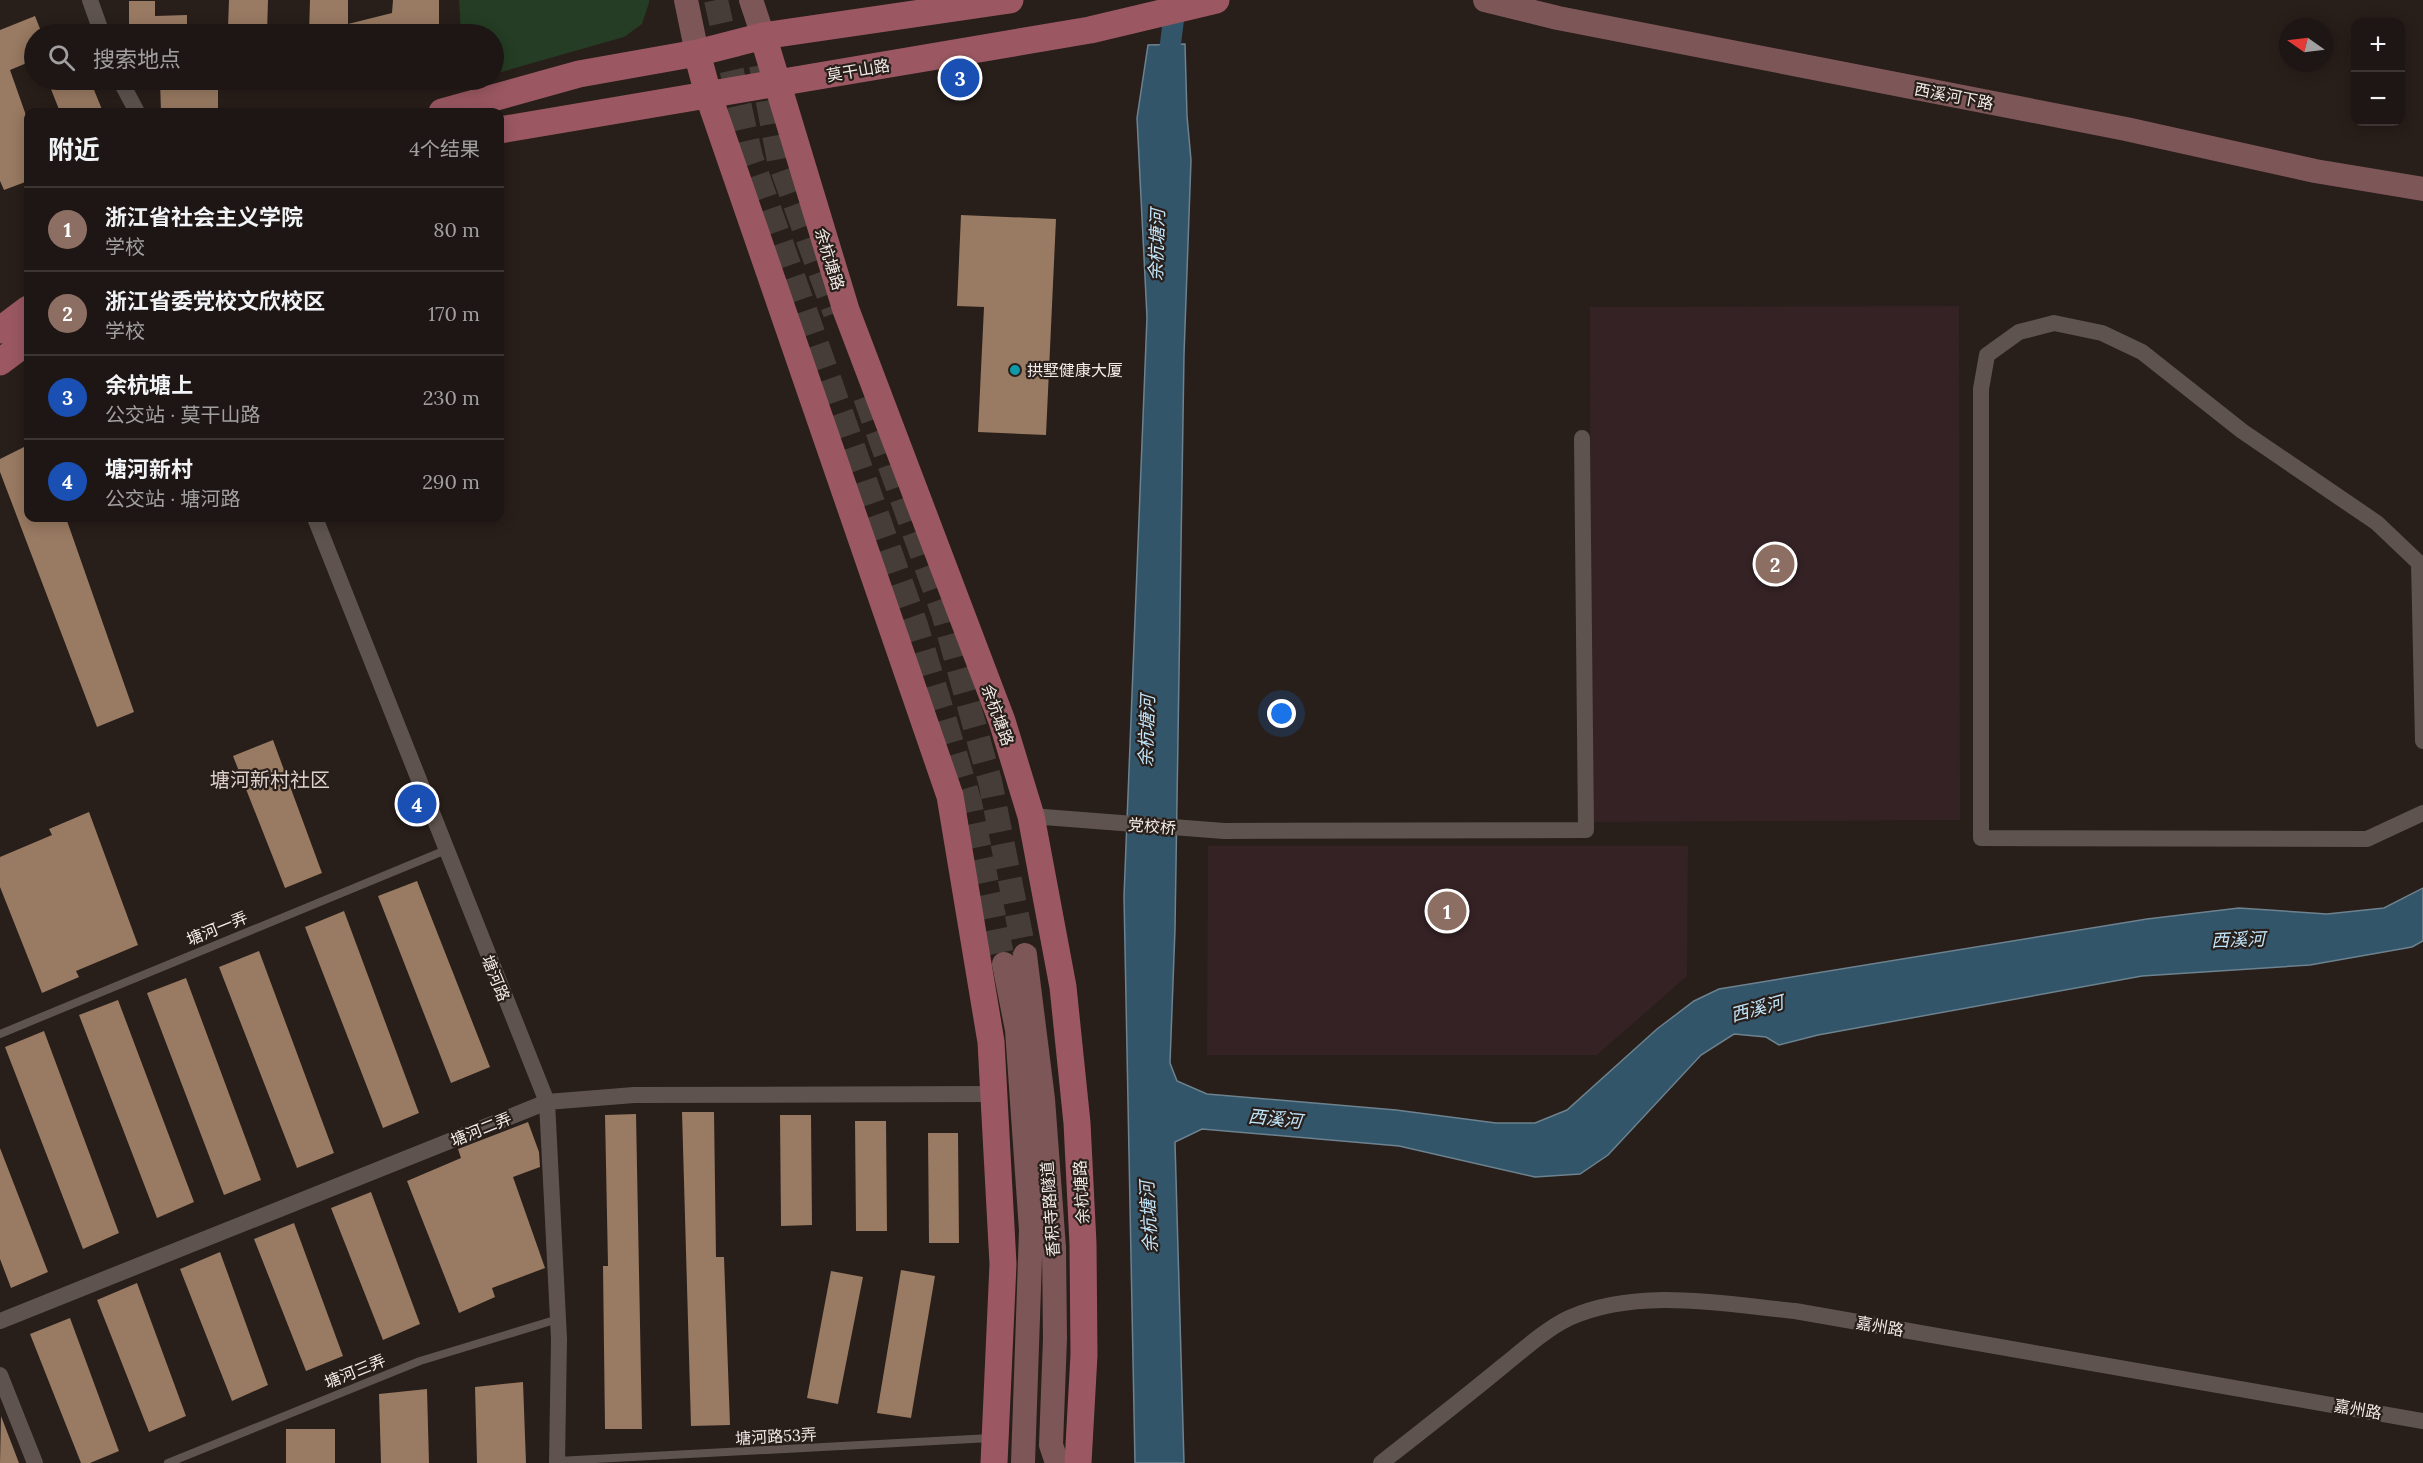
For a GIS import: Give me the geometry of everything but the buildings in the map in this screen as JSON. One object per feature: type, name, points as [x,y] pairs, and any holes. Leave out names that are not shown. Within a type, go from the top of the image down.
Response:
[{"type":"main road","points":[[686,0],[708,94],[950,796],[991,1042],[1003,1264],[995,1450]]},
{"type":"main road","name":"余杭塘路","points":[[751,0],[846,310],[1002,720],[1031,816],[1063,987],[1077,1123],[1083,1244],[1084,1355],[1078,1463]]},
{"type":"main road","points":[[456,108],[579,74],[697,53],[763,36],[890,13],[1010,0]]},
{"type":"main road","name":"莫干山路","points":[[504,129],[1090,30],[1216,0]]},
{"type":"main road","name":"西溪河下路","points":[[1485,0],[1558,18],[2114,127],[2315,171],[2423,189]]},
{"type":"main road","points":[[0,330],[24,312]]},
{"type":"main road","points":[[0,362],[24,344]]},
{"type":"main road","name":"香积寺路隧道","points":[[1023,1463],[1031,1230],[1017,1030],[1015,960],[1043,1099],[1054,1248],[1055,1338],[1050,1446],[1057,1463]]},
{"type":"street","points":[[90,0],[98,24]]},
{"type":"street","points":[[125,90],[134,108]]},
{"type":"street","points":[[2423,741],[2421,562],[2377,524],[2242,431],[2142,352],[2102,333],[2054,323],[2019,332],[1987,355],[1981,389],[1981,838],[2367,839],[2423,813]]},
{"type":"street","name":"党校桥","points":[[1031,816],[1192,829],[1586,830],[1582,438]]},
{"type":"street","name":"塘河路","points":[[317,522],[547,1102],[558,1319],[557,1462]]},
{"type":"street","name":"塘河二弄","points":[[0,1321],[547,1102],[634,1095],[994,1094]]},
{"type":"street","name":"嘉州路","points":[[1382,1463],[1568,1318],[1601,1308],[1641,1302],[1699,1302],[1795,1311],[2423,1421]]},
{"type":"street","points":[[0,1375],[35,1463]]},
{"type":"lane","name":"塘河一弄","points":[[0,1034],[446,850]]},
{"type":"lane","name":"塘河三弄","points":[[168,1463],[420,1361],[558,1319]]},
{"type":"lane","name":"塘河路53弄","points":[[557,1462],[995,1450]]},
{"type":"shaded area","points":[[1959,306],[1960,820],[1591,822],[1590,307]]},
{"type":"shaded area","points":[[1208,846],[1688,846],[1687,976],[1597,1055],[1207,1055]]},
{"type":"green space","points":[[459,0],[649,0],[642,24],[624,37],[504,71],[504,24],[460,24]]},
{"type":"water","name":"西溪河","points":[[1185,44],[1191,160],[1184,355],[1175,929],[1170,1063],[1177,1081],[1207,1094],[1396,1110],[1496,1123],[1535,1123],[1567,1110],[1657,1029],[1694,1001],[1719,989],[2147,919],[2239,908],[2327,914],[2384,908],[2423,888],[2423,941],[2412,947],[2310,965],[2142,976],[1818,1035],[1779,1045],[1766,1037],[1734,1034],[1701,1055],[1608,1155],[1580,1174],[1535,1177],[1399,1146],[1202,1129],[1175,1142],[1184,1463],[1135,1463],[1124,896],[1147,317],[1137,118],[1148,45]]},
{"type":"waterway","name":"余杭塘河","points":[[1167,71],[1176,0]]},
{"type":"tunnel","points":[[716,0],[751,157],[916,625],[970,803],[1004,964]]},
{"type":"tunnel","points":[[761,65],[779,161],[835,313]]},
{"type":"tunnel","points":[[865,397],[943,613],[990,781],[1025,955]]},
{"type":"place","name":"余杭塘上","points":[[960,78]]},
{"type":"place","name":"拱墅健康大厦","points":[[1015,370]]},
{"type":"place","name":"浙江省委党校文欣校区","points":[[1775,564]]},
{"type":"place","name":"塘河新村","points":[[417,804]]},
{"type":"place","name":"浙江省社会主义学院","points":[[1447,911]]},
{"type":"district","name":"塘河新村社区","points":[[270,780]]}]
